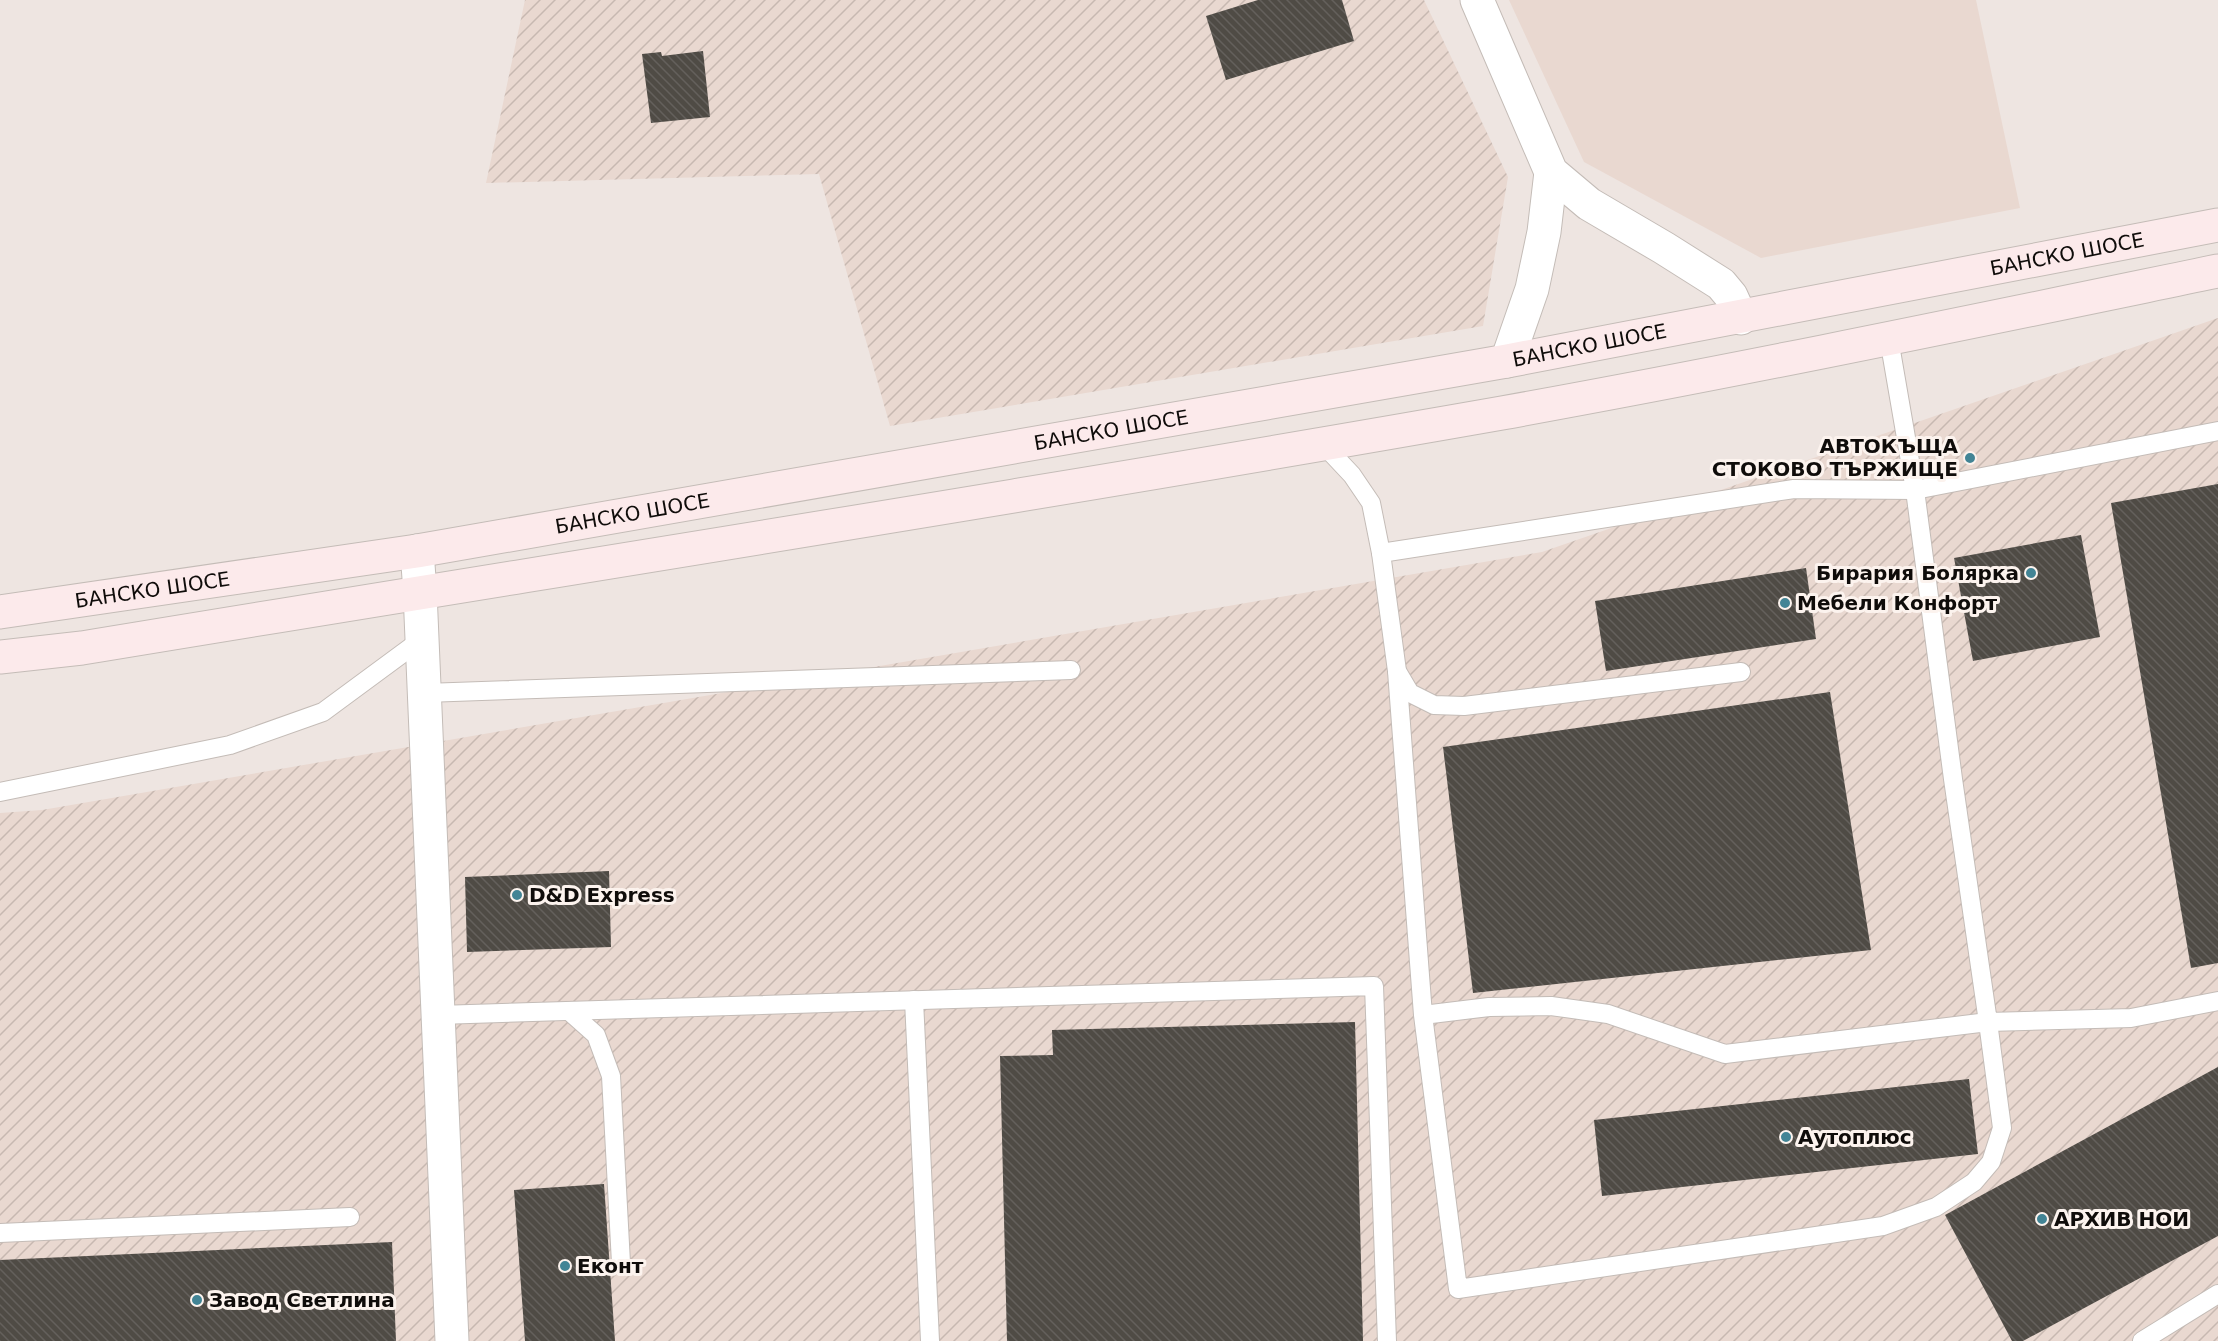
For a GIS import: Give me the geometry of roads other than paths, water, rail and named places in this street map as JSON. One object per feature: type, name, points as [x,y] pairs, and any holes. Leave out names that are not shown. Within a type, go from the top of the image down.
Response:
[{"type":"main road","name":"БАНСКО ШОСЕ","points":[[0,612],[417,551],[1507,361],[2218,225]]},
{"type":"main road","points":[[0,657],[82,648],[920,513],[1506,412],[1889,339],[2218,271]]},
{"type":"main road","points":[[1506,412],[1722,351],[1738,339],[1742,327],[1741,318]]},
{"type":"street","points":[[1477,0],[1551,172],[1589,204],[1721,284],[1731,296],[1741,318]]},
{"type":"street","points":[[1507,361],[1532,289],[1544,232],[1551,172]]},
{"type":"street","points":[[417,551],[452,1341]]},
{"type":"lane","points":[[1322,443],[1352,475],[1371,503],[1381,554],[1397,671],[1423,1015],[1458,1289],[1883,1226],[1936,1207],[1974,1182],[1991,1162],[2002,1128],[1989,1022],[1953,779],[1916,490],[1889,339]]},
{"type":"lane","points":[[1381,554],[1794,489],[1916,490],[2218,431]]},
{"type":"lane","points":[[0,792],[230,746],[323,712],[422,639]]},
{"type":"lane","points":[[425,693],[1071,670]]},
{"type":"lane","points":[[1397,671],[1410,693],[1434,705],[1464,706],[1741,672]]},
{"type":"lane","points":[[438,1015],[1374,987],[1387,1341]]},
{"type":"lane","points":[[914,1000],[930,1341]]},
{"type":"lane","points":[[1423,1015],[1488,1007],[1551,1006],[1608,1014],[1725,1054],[1989,1022],[2131,1018],[2218,1000]]},
{"type":"lane","points":[[569,1011],[596,1035],[611,1076],[621,1263]]},
{"type":"lane","points":[[0,1233],[350,1216]]},
{"type":"lane","points":[[2142,1341],[2218,1294]]},
{"type":"place","name":"АВТОКЪЩА СТОКОВО ТЪРЖИЩЕ","points":[[1970,458]]},
{"type":"place","name":"Бирария Болярка","points":[[2031,573]]},
{"type":"place","name":"Мебели Конфорт","points":[[1785,603]]},
{"type":"place","name":"D&D Express","points":[[517,895]]},
{"type":"place","name":"Аутоплюс","points":[[1786,1137]]},
{"type":"place","name":"АРХИВ НОИ","points":[[2042,1219]]},
{"type":"place","name":"Еконт","points":[[565,1266]]},
{"type":"place","name":"Завод Светлина","points":[[197,1300]]}]
